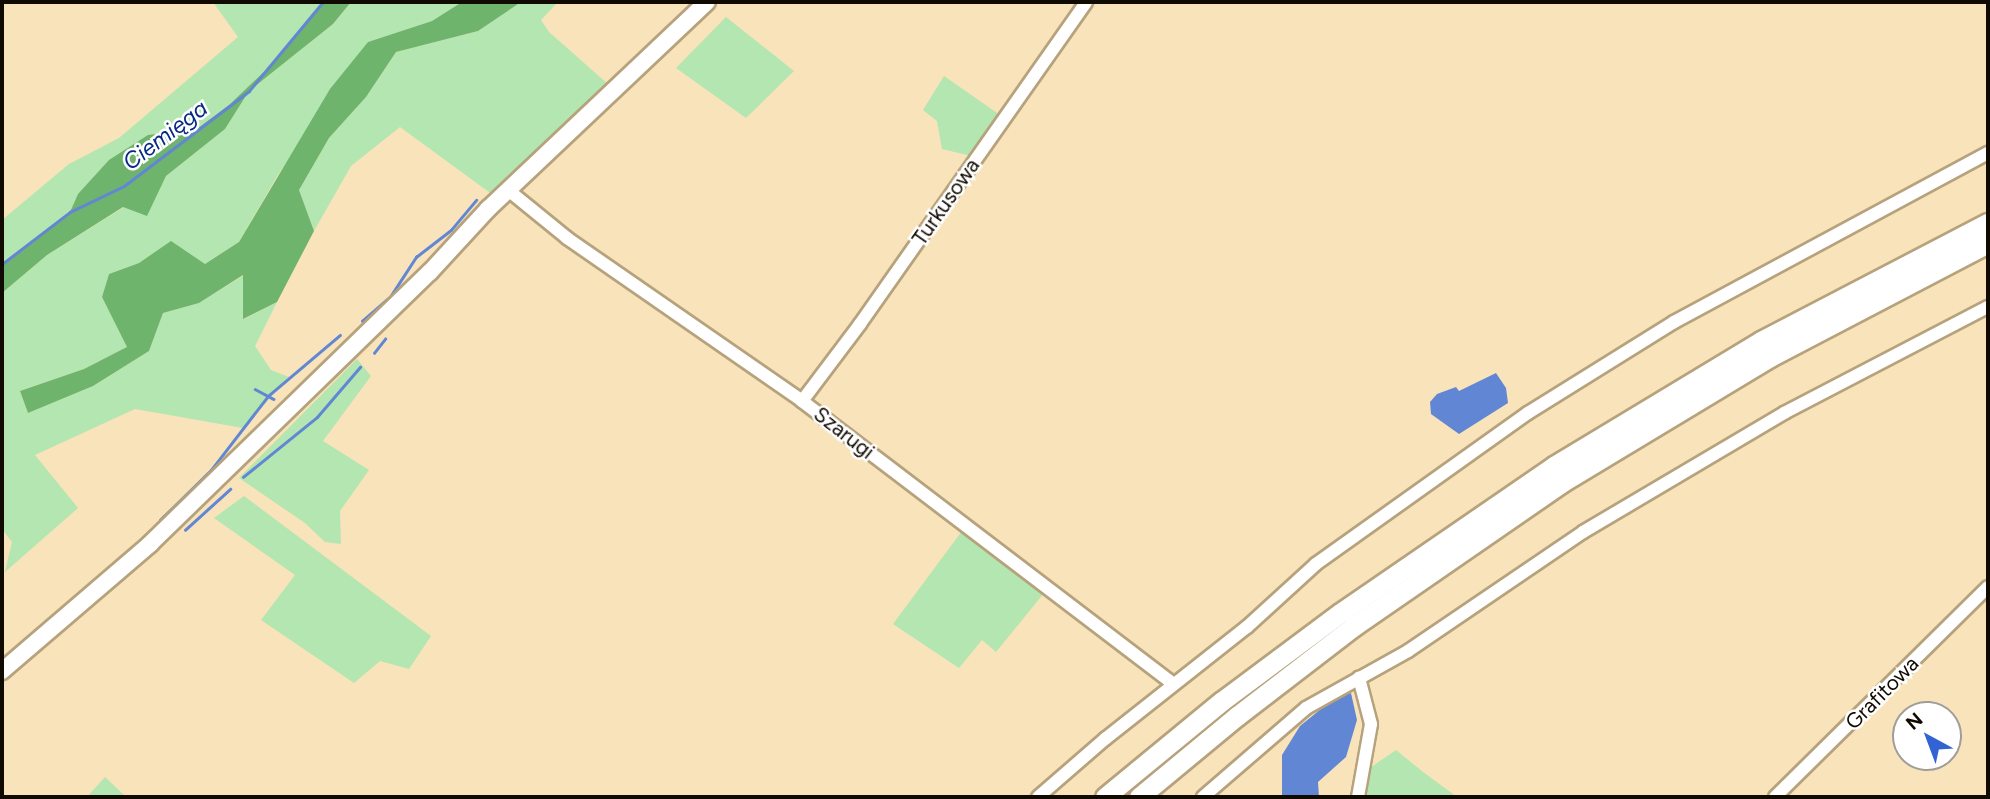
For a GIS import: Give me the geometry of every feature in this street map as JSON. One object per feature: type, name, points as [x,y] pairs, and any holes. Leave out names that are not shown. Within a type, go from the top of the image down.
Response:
[{"type":"highway","points":[[1105,797],[1222,701],[1340,613],[1553,466],[1750,347],[1988,223]]},
{"type":"highway","points":[[1139,797],[1237,716],[1354,626],[1561,484],[1770,357],[1988,243]]},
{"type":"main road","points":[[2,671],[150,544],[707,2]]},
{"type":"street","name":"Turkusowa","points":[[803,401],[1086,2]]},
{"type":"street","points":[[1038,797],[1247,626],[1316,564],[1528,413],[1674,322],[1988,153]]},
{"type":"street","name":"Szarugi","points":[[512,194],[567,238],[803,401],[1174,684]]},
{"type":"street","points":[[1203,797],[1299,714],[1408,651],[1516,576],[1642,496],[1840,382],[1988,307]]},
{"type":"street","name":"Grafitowa","points":[[1775,797],[1988,587]]},
{"type":"street","points":[[1358,797],[1371,724],[1359,678]]},
{"type":"green space","points":[[213,2],[323,2],[269,67],[229,105],[198,128],[148,135],[78,194],[70,212],[2,265],[2,220],[69,164],[119,138],[238,37]]},
{"type":"green space","points":[[323,2],[351,2],[333,24],[249,91],[225,129],[166,176],[147,216],[123,207],[47,255],[2,293],[2,265],[70,212],[78,194],[109,160],[148,135],[198,128],[229,105],[269,67]]},
{"type":"green space","points":[[351,2],[462,2],[432,21],[368,42],[276,178],[239,242],[205,264],[171,242],[139,263],[109,274],[102,297],[128,347],[84,369],[20,391],[28,413],[93,386],[149,351],[163,313],[199,303],[244,275],[244,319],[277,302],[255,346],[271,370],[289,377],[243,428],[135,409],[35,455],[78,508],[5,572],[12,542],[2,529],[2,293],[47,255],[124,207],[147,215],[166,176],[225,129],[249,91],[333,24]]},
{"type":"green space","points":[[462,2],[521,2],[478,31],[396,52],[366,97],[329,138],[299,190],[314,231],[277,302],[243,319],[243,275],[199,303],[163,313],[149,351],[93,386],[28,413],[20,391],[84,369],[127,347],[102,297],[109,274],[139,263],[171,241],[205,264],[239,242],[330,89],[368,42],[432,21]]},
{"type":"green space","points":[[521,2],[558,2],[541,20],[549,32],[609,85],[493,195],[400,127],[351,166],[314,231],[299,190],[329,138],[366,97],[396,52],[478,31]]},
{"type":"green space","points":[[726,17],[794,71],[746,118],[676,68]]},
{"type":"green space","points":[[944,76],[1000,115],[971,156],[942,149],[937,121],[923,110]]},
{"type":"green space","points":[[357,359],[371,376],[323,441],[369,470],[340,511],[341,544],[325,542],[305,523],[239,478]]},
{"type":"green space","points":[[244,496],[431,636],[409,669],[380,661],[354,683],[261,620],[295,575],[214,518]]},
{"type":"green space","points":[[962,531],[1044,593],[996,652],[982,640],[959,668],[893,624]]},
{"type":"green space","points":[[1396,750],[1457,797],[1365,797],[1367,770]]},
{"type":"green space","points":[[105,777],[126,797],[87,797]]},
{"type":"water","points":[[1496,373],[1506,388],[1508,403],[1459,434],[1431,414],[1430,402],[1437,394],[1456,387],[1459,391]]},
{"type":"water","points":[[1351,693],[1357,720],[1346,757],[1318,782],[1319,797],[1282,797],[1282,755],[1300,726],[1332,700]]},
{"type":"waterway","name":"Ciemięga","points":[[2,264],[70,212],[124,186],[249,91],[323,2]]},
{"type":"waterway","points":[[362,321],[390,297],[416,257],[451,230],[476,200]]},
{"type":"waterway","points":[[160,520],[211,470],[268,396],[340,335]]},
{"type":"waterway","points":[[374,353],[385,339]]},
{"type":"waterway","points":[[243,477],[317,417],[360,367]]},
{"type":"waterway","points":[[255,389],[274,399]]},
{"type":"waterway","points":[[185,530],[230,489]]}]
